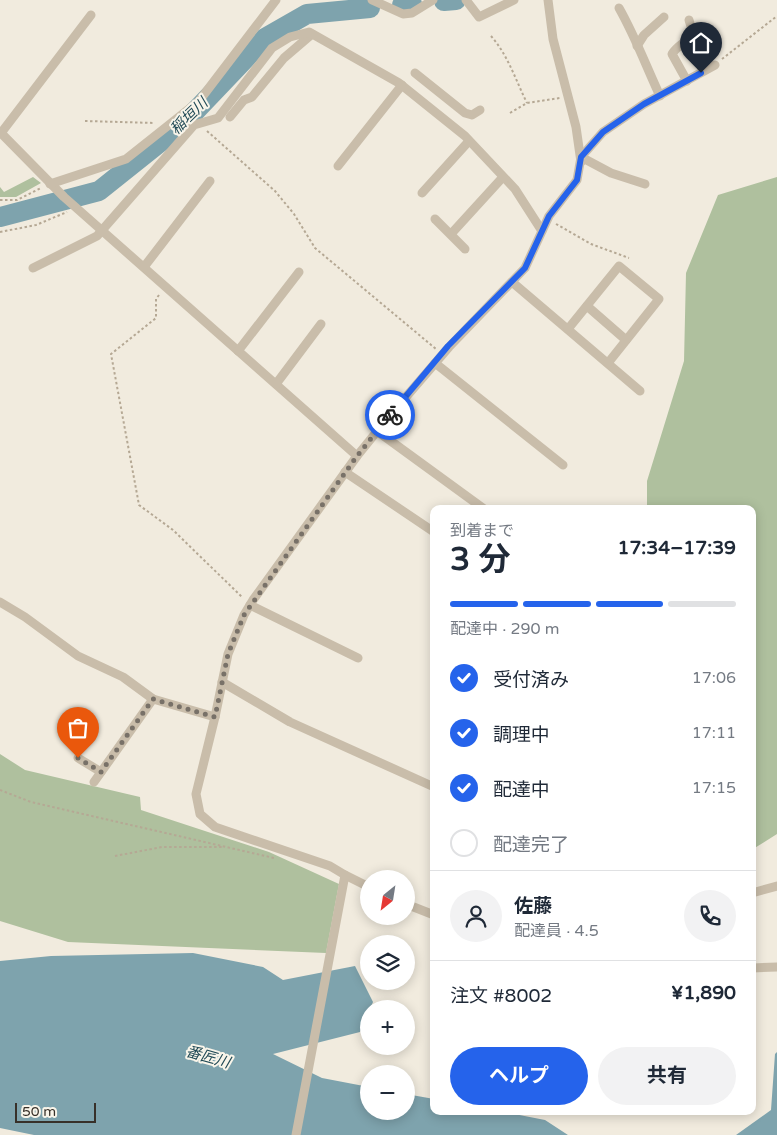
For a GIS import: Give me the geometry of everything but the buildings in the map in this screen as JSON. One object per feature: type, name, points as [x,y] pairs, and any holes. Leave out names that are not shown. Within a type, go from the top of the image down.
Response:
[{"type":"street","points":[[50,184],[126,158],[199,101],[276,0]]},
{"type":"street","points":[[372,0],[403,14],[412,13],[433,0]]},
{"type":"street","points":[[466,0],[479,17],[514,0]]},
{"type":"street","points":[[360,882],[330,866],[215,827],[200,814],[196,794],[228,654],[250,605],[345,472],[377,431],[442,354],[525,268],[548,219],[577,180],[581,161],[576,127],[553,39],[548,0]]},
{"type":"street","points":[[619,8],[660,96]]},
{"type":"street","points":[[90,15],[1,133],[64,198],[357,456]]},
{"type":"street","points":[[637,46],[644,35],[664,18]]},
{"type":"street","points":[[687,81],[672,54],[676,46],[690,39],[693,33],[688,20]]},
{"type":"street","points":[[33,268],[97,236],[194,124],[218,118],[272,48],[290,37],[309,32],[402,85],[470,141],[515,189],[542,231]]},
{"type":"street","points":[[230,116],[244,100],[252,97],[284,58],[312,34]]},
{"type":"street","points":[[581,161],[603,132],[660,96],[715,65]]},
{"type":"street","points":[[416,73],[460,109],[472,115],[480,110]]},
{"type":"street","points":[[338,166],[402,85]]},
{"type":"street","points":[[450,124],[460,109]]},
{"type":"street","points":[[422,193],[470,141]]},
{"type":"street","points":[[581,161],[645,184]]},
{"type":"street","points":[[451,234],[504,177]]},
{"type":"street","points":[[144,268],[210,181]]},
{"type":"street","points":[[435,219],[465,249]]},
{"type":"street","points":[[568,329],[619,266],[652,294],[659,300],[608,363]]},
{"type":"street","points":[[238,351],[299,272]]},
{"type":"street","points":[[512,282],[640,390]]},
{"type":"street","points":[[587,306],[626,340]]},
{"type":"street","points":[[276,384],[321,324]]},
{"type":"street","points":[[435,362],[563,465]]},
{"type":"street","points":[[377,431],[479,505]]},
{"type":"street","points":[[345,472],[430,529]]},
{"type":"street","points":[[0,602],[25,617],[78,656],[123,677],[153,699],[215,717]]},
{"type":"street","points":[[250,605],[358,658]]},
{"type":"street","points":[[222,682],[290,722],[430,785]]},
{"type":"street","points":[[94,782],[153,699]]},
{"type":"street","points":[[78,758],[101,772]]},
{"type":"street","points":[[296,1135],[345,875]]},
{"type":"street","points":[[756,892],[777,886]]},
{"type":"street","points":[[415,908],[430,913]]},
{"type":"street","points":[[756,968],[777,967]]},
{"type":"path","points":[[715,65],[777,16]]},
{"type":"path","points":[[491,36],[506,56],[509,67],[528,104]]},
{"type":"path","points":[[510,113],[528,104],[567,96]]},
{"type":"path","points":[[85,121],[143,121],[168,125]]},
{"type":"path","points":[[198,123],[275,191],[294,214],[315,248],[442,354]]},
{"type":"path","points":[[0,200],[17,200],[50,184]]},
{"type":"path","points":[[0,232],[36,225],[76,208]]},
{"type":"path","points":[[548,219],[591,244],[629,258]]},
{"type":"path","points":[[165,286],[156,300],[156,318],[111,354],[139,505],[173,530],[250,605]]},
{"type":"path","points":[[0,790],[30,802],[282,860]]},
{"type":"path","points":[[115,856],[162,847],[227,847]]},
{"type":"green space","points":[[33,177],[41,183],[16,197],[0,197],[0,187],[4,192]]},
{"type":"green space","points":[[777,177],[777,834],[756,847],[756,505],[647,505],[647,481],[684,361],[686,273],[718,195]]},
{"type":"green space","points":[[0,754],[25,770],[140,797],[141,810],[269,852],[339,884],[326,953],[68,942],[0,921]]},
{"type":"water","name":"番匠川","points":[[193,953],[263,967],[283,980],[355,966],[360,976],[360,990],[367,990],[372,1000],[360,1000],[360,1032],[273,1054],[322,1078],[360,1085],[360,1120],[415,1120],[415,1096],[430,1098],[430,1115],[519,1115],[545,1120],[568,1135],[34,1135],[0,1128],[0,961],[51,956]]},
{"type":"water","points":[[777,1052],[777,1135],[736,1135],[771,1110],[775,1054]]},
{"type":"waterway","name":"稲垣川","points":[[444,1],[456,0]]},
{"type":"waterway","name":"稲垣川","points":[[402,5],[412,4]]},
{"type":"waterway","name":"稲垣川","points":[[0,217],[99,191],[183,124],[265,38],[307,14],[370,8]]},
{"type":"way so far","points":[[78,758],[101,772],[153,699],[215,717],[228,654],[244,615],[357,456],[390,415]]},
{"type":"route","points":[[390,415],[448,346],[481,315],[525,268],[549,216],[577,180],[581,157],[603,132],[644,104],[701,73]]}]
